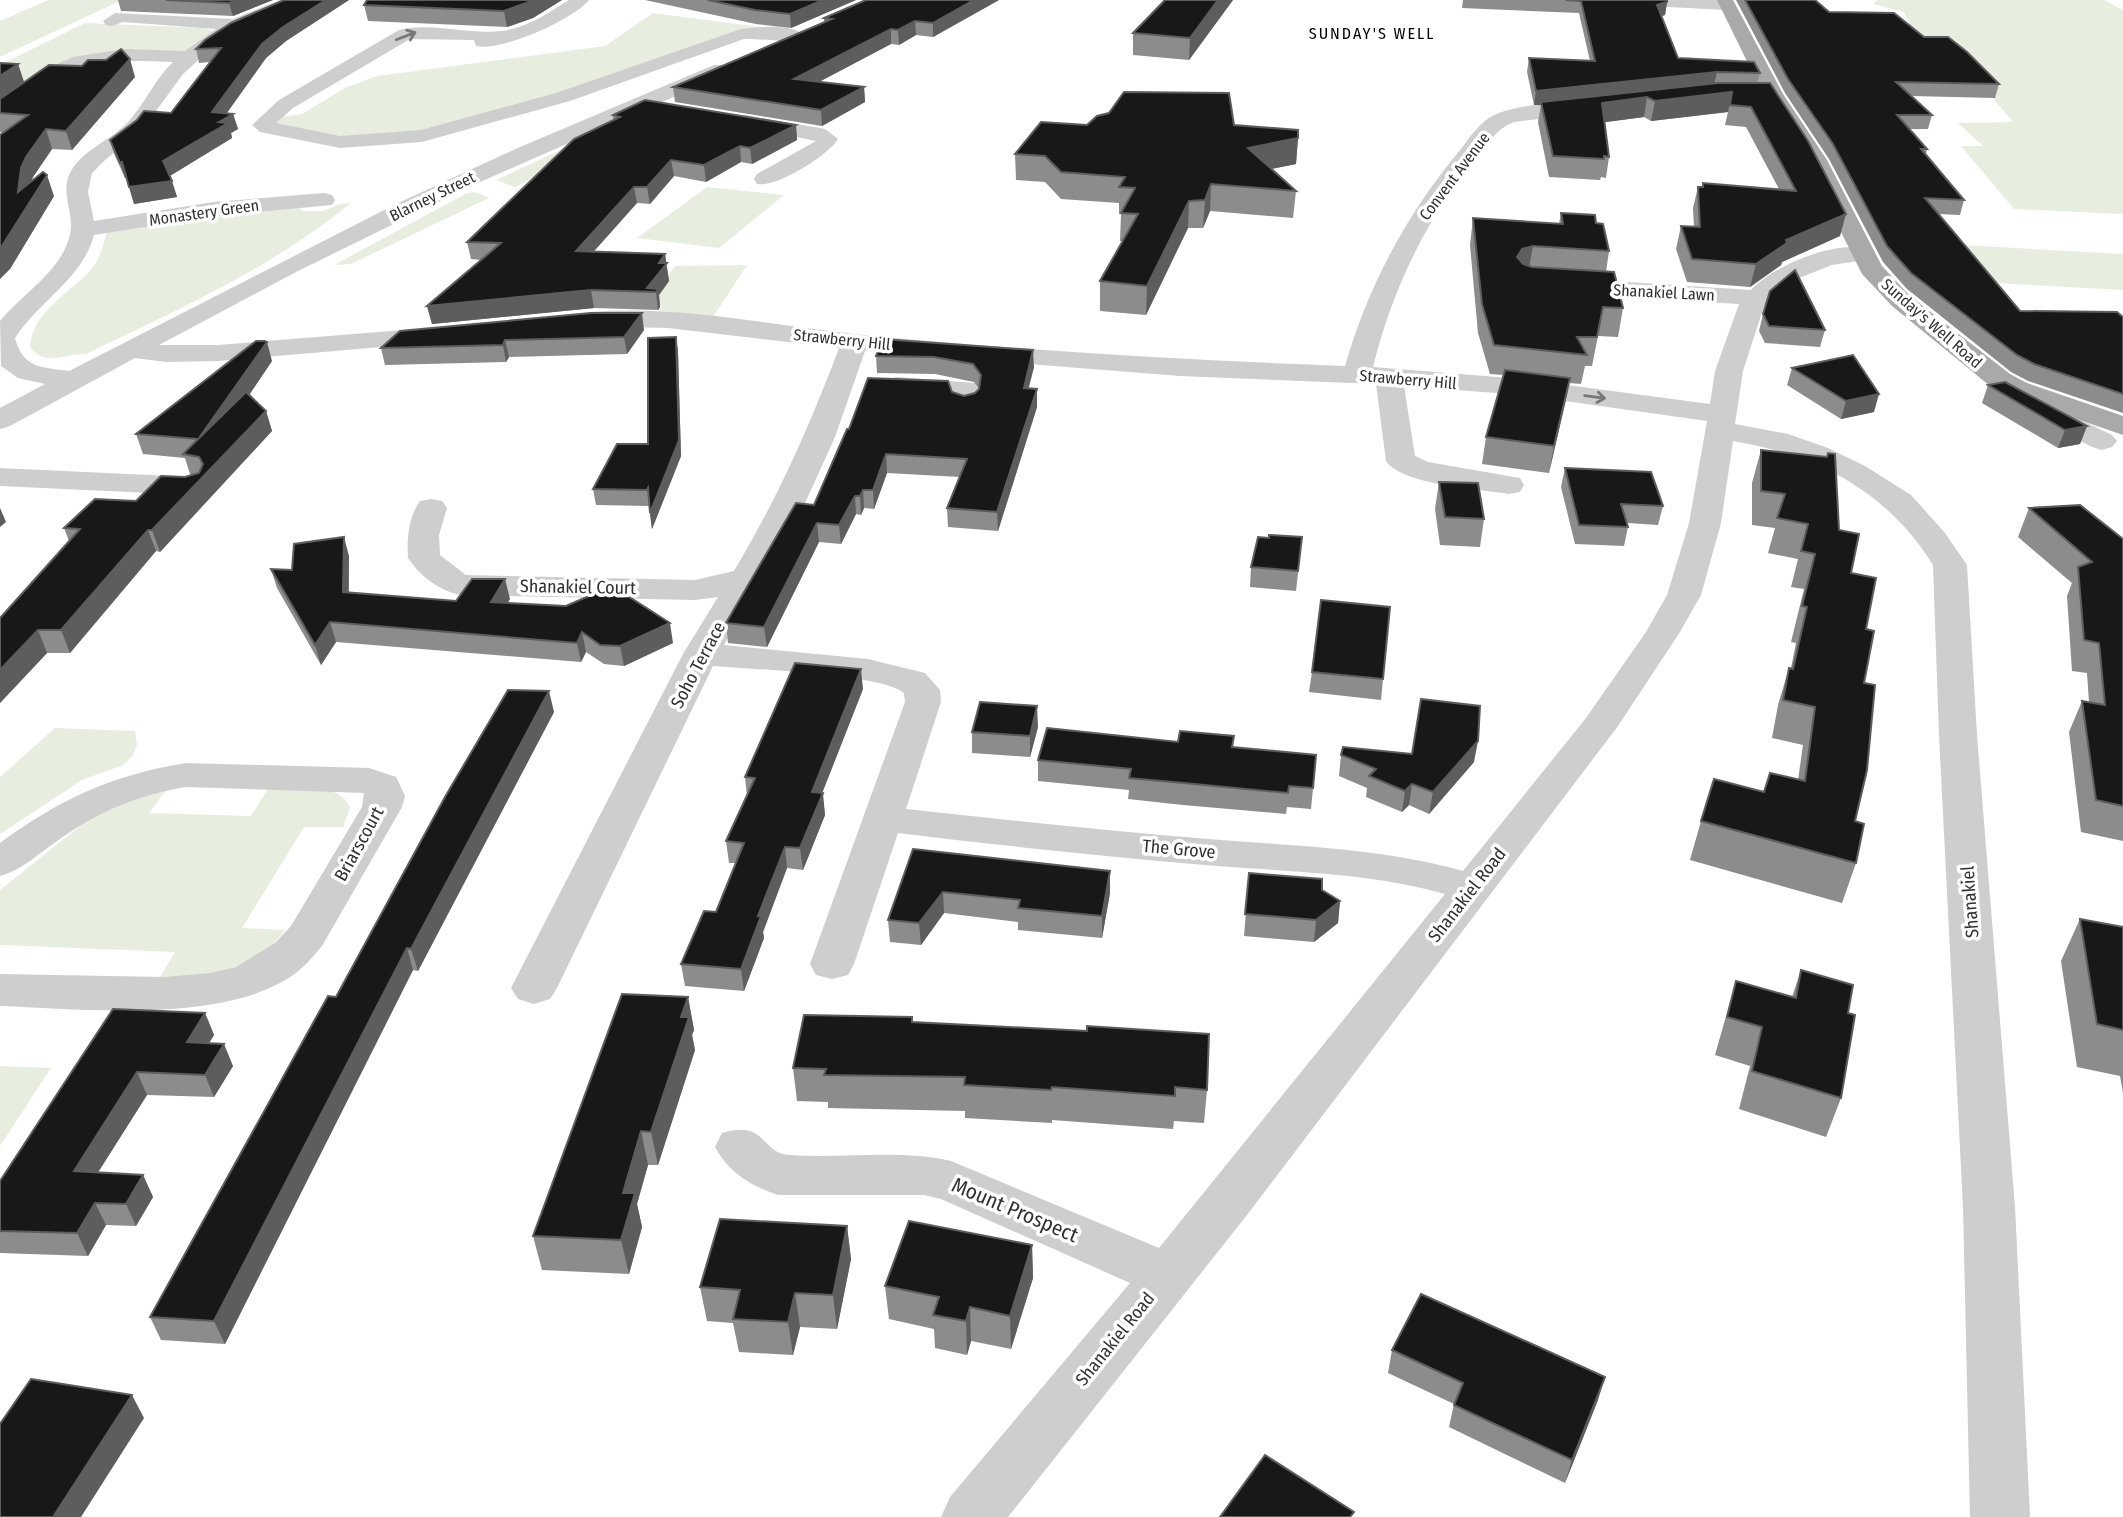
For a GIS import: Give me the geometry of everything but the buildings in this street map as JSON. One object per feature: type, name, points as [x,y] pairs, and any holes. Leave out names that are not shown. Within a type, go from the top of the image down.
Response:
[{"type":"main road","name":"Sunday's Well Road","points":[[1726,3],[1773,94],[1816,160],[1862,254],[1901,301],[1988,372],[2017,389]]},
{"type":"street","points":[[73,380],[18,368],[4,354],[2,338],[14,320],[68,263],[85,229],[76,195],[81,172],[97,154],[132,131],[168,77],[189,57],[236,25],[295,0]]},
{"type":"street","points":[[441,50],[508,37],[549,22],[581,0]]},
{"type":"street","points":[[1625,4],[1726,3]]},
{"type":"street","points":[[112,21],[121,17],[236,25]]},
{"type":"street","points":[[508,37],[411,33],[286,104],[264,122],[263,127],[340,142],[422,136],[564,97],[741,34],[802,34],[759,52]]},
{"type":"street","points":[[0,111],[57,71],[80,61],[123,55],[189,57]]},
{"type":"street","points":[[346,70],[400,59]]},
{"type":"street","name":"Blarney Street","points":[[0,420],[130,349],[431,196],[735,62]]},
{"type":"street","points":[[1748,94],[1773,94]]},
{"type":"street","points":[[638,105],[674,110]]},
{"type":"street","name":"Convent Avenue","points":[[1357,374],[1362,351],[1386,287],[1419,220],[1488,130],[1507,117],[1606,106]]},
{"type":"street","points":[[722,118],[818,133],[828,139],[824,146],[765,179]]},
{"type":"street","name":"Monastery Green","points":[[85,229],[214,209],[319,204]]},
{"type":"street","name":"Shanakiel Road","points":[[971,1517],[1229,1201],[1599,726],[1663,632],[1684,595],[1705,523],[1729,371],[1739,335],[1752,304],[1766,288],[1785,275],[1835,256],[1862,254]]},
{"type":"street","name":"Shanakiel Lawn","points":[[1541,285],[1757,298]]},
{"type":"street","name":"Strawberry Hill","points":[[570,322],[617,318],[668,320],[855,342],[1180,368],[1357,374],[1522,387],[1721,422]]},
{"type":"street","points":[[130,349],[166,354],[218,353],[461,333]]},
{"type":"street","name":"Soho Terrace","points":[[534,988],[701,654],[785,512],[820,437],[855,342]]},
{"type":"street","points":[[1389,376],[1401,461],[1420,470],[1509,485]]},
{"type":"street","points":[[839,383],[959,388],[966,391],[965,402]]},
{"type":"street","points":[[2017,389],[2013,395],[2113,434]]},
{"type":"street","name":"Shanakiel","points":[[1721,422],[1817,454],[1854,472],[1900,502],[1934,540],[1950,565],[1958,735],[1989,1194],[2000,1517]]},
{"type":"street","points":[[0,477],[192,486]]},
{"type":"street","points":[[0,498],[82,505]]},
{"type":"street","name":"Shanakiel Court","points":[[430,508],[424,535],[424,558],[446,578],[460,584],[695,590],[721,586],[748,576]]},
{"type":"street","points":[[701,654],[868,670],[912,681],[922,690],[923,702],[832,964]]},
{"type":"street","name":"Briarscourt","points":[[0,863],[77,807],[135,784],[160,778],[187,775],[369,780],[382,786],[385,796],[382,807],[307,936],[296,950],[263,974],[202,992],[109,994],[0,990]]},
{"type":"street","name":"The Grove","points":[[883,819],[1074,841],[1354,864],[1421,873],[1473,888]]},
{"type":"street","name":"Mount Prospect","points":[[740,1147],[758,1164],[778,1175],[924,1175],[951,1181],[1167,1275]]},
{"type":"green space","points":[[48,0],[122,0],[0,57],[0,21]]},
{"type":"green space","points":[[1877,0],[2104,0],[2123,10],[2123,214],[2014,209],[1961,146],[1983,146],[1958,123],[2013,122],[1983,87],[1912,30],[1904,12],[1873,4]]},
{"type":"green space","points":[[653,13],[767,28],[439,130],[348,140],[274,123],[275,118],[302,114],[345,88],[377,76],[605,46]]},
{"type":"green space","points":[[85,23],[203,28],[217,32],[188,50],[32,80],[0,80],[0,65]]},
{"type":"green space","points":[[586,138],[609,144],[515,187],[496,180]]},
{"type":"green space","points":[[707,187],[784,195],[719,248],[637,238]]},
{"type":"green space","points":[[475,192],[489,198],[351,264],[334,265],[467,193]]},
{"type":"green space","points":[[351,203],[289,248],[256,268],[86,354],[49,358],[42,357],[30,347],[38,322],[55,302],[94,266],[108,229],[194,216],[297,206],[303,211],[323,211]]},
{"type":"green space","points":[[1963,245],[2123,254],[2123,290],[1995,283]]},
{"type":"green space","points":[[747,265],[713,317],[659,311],[662,306],[655,306],[650,299],[675,266]]},
{"type":"green space","points":[[55,728],[135,731],[137,745],[133,755],[123,765],[82,780],[0,834],[0,777]]},
{"type":"green space","points":[[169,786],[149,813],[251,816],[269,787],[326,789],[344,799],[350,808],[343,827],[304,827],[242,928],[285,930],[273,944],[259,955],[228,969],[159,979],[175,952],[0,945],[0,890],[105,806]]},
{"type":"green space","points":[[0,1066],[51,1068],[0,1146]]},
{"type":"district","name":"SUNDAY'S WELL","points":[[1372,33]]}]
